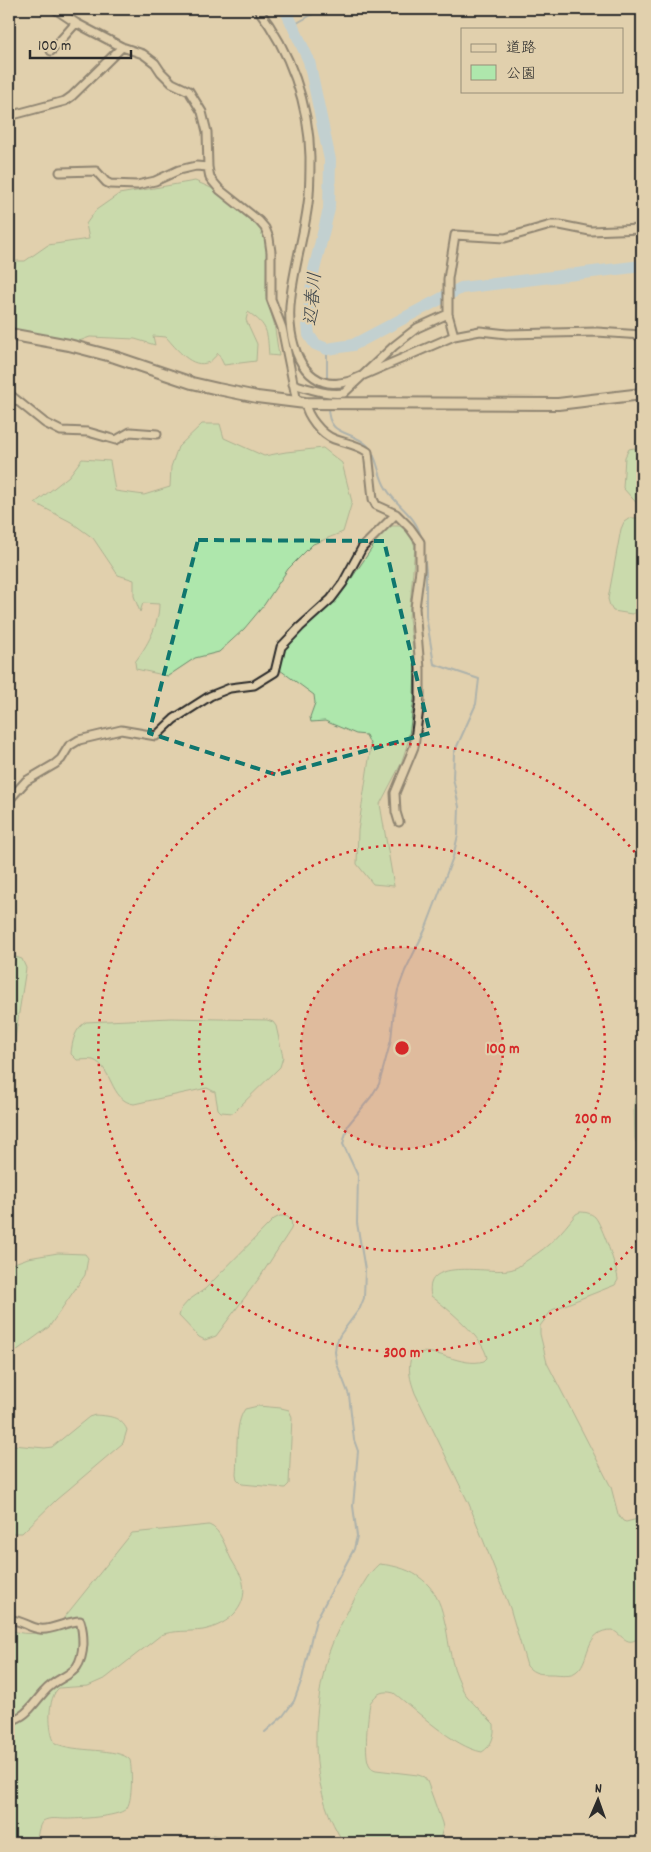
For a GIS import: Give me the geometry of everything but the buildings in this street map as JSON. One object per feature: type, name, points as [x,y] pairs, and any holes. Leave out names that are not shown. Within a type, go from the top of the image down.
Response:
[{"type":"street","points":[[55,9],[76,23],[122,47],[142,54],[155,63],[172,83],[189,91],[202,112],[207,132],[210,178],[220,190],[265,228],[271,252],[271,299],[282,328],[293,384],[301,403],[316,425],[332,438],[358,445],[368,452],[373,499],[376,505],[396,514],[410,528],[420,542],[420,570],[415,608],[420,669],[420,701],[414,746],[395,793],[396,812],[399,822]]},
{"type":"street","points":[[258,9],[273,29],[297,82],[305,113],[310,156],[309,195],[291,296],[290,321],[302,364],[323,382],[335,384],[350,381],[454,336],[480,331],[507,334],[597,332],[642,335]]},
{"type":"street","points":[[51,51],[76,23]]},
{"type":"street","points":[[9,116],[65,101],[122,47]]},
{"type":"street","points":[[60,172],[96,171],[110,184],[137,185],[155,181],[179,170],[196,166],[208,167]]},
{"type":"street","points":[[454,336],[448,311],[448,279],[454,235],[505,238],[551,225],[590,231],[642,230]]},
{"type":"street","points":[[293,384],[319,392],[344,393],[394,346],[418,328],[448,311]]},
{"type":"street","points":[[9,334],[69,345],[115,357],[192,383],[256,397],[301,403],[543,404],[642,394]]},
{"type":"street","points":[[9,394],[45,423],[61,431],[88,432],[116,440],[130,432],[157,434]]},
{"type":"street","points":[[9,800],[26,781],[55,764],[61,759],[69,746],[79,740],[121,730],[156,736],[174,719],[210,696],[230,688],[254,685],[275,672],[281,647],[331,599],[344,583],[362,548],[396,514]]},
{"type":"street","points":[[9,1620],[19,1621],[39,1629],[53,1628],[69,1621],[80,1621],[83,1629],[82,1656],[80,1663],[73,1672],[45,1691],[28,1713],[20,1718],[9,1721]]},
{"type":"highlighted area","points":[[198,540],[384,541],[430,733],[277,775],[149,733]]},
{"type":"green space","points":[[195,181],[218,191],[260,228],[267,242],[266,296],[274,323],[279,356],[269,355],[266,330],[260,321],[248,312],[246,320],[257,344],[256,361],[224,365],[218,353],[209,362],[203,364],[191,361],[166,337],[153,336],[155,345],[135,339],[90,337],[79,341],[22,331],[9,326],[9,261],[25,261],[48,245],[89,239],[86,224],[96,210],[119,194]]},
{"type":"green space","points":[[202,424],[220,424],[224,438],[264,456],[323,448],[342,463],[352,502],[343,532],[313,544],[288,569],[264,605],[244,629],[219,652],[195,658],[168,676],[136,669],[135,662],[152,635],[157,620],[159,604],[143,603],[140,612],[134,596],[134,580],[118,575],[93,538],[71,522],[35,503],[69,476],[82,459],[110,461],[115,491],[144,495],[170,487],[171,467],[178,447]]},
{"type":"green space","points":[[634,448],[642,454],[642,509],[623,488],[625,457],[629,449]]},
{"type":"green space","points":[[630,518],[637,518],[642,521],[642,610],[632,614],[613,611],[608,599],[621,529],[624,522]]},
{"type":"green space","points":[[387,526],[400,526],[408,531],[415,546],[409,618],[415,664],[414,699],[408,742],[401,764],[380,804],[394,886],[373,884],[357,864],[358,831],[371,746],[366,735],[356,734],[325,721],[311,722],[310,717],[315,703],[314,695],[280,670],[279,662],[284,644],[345,588]]},
{"type":"green space","points":[[9,955],[22,959],[26,968],[9,1077]]},
{"type":"green space","points":[[171,1018],[267,1020],[273,1022],[276,1026],[283,1057],[280,1067],[233,1113],[221,1112],[218,1109],[215,1092],[207,1088],[134,1104],[120,1097],[99,1063],[93,1060],[77,1060],[71,1054],[73,1040],[79,1028],[86,1022]]},
{"type":"green space","points":[[642,1096],[642,1144],[636,1142],[635,1138],[634,1106],[635,1098]]},
{"type":"green space","points":[[580,1212],[592,1215],[598,1221],[618,1280],[615,1285],[552,1310],[540,1326],[540,1334],[547,1363],[611,1487],[618,1514],[626,1522],[642,1518],[642,1635],[630,1641],[624,1639],[613,1630],[603,1631],[596,1635],[592,1641],[580,1669],[566,1675],[544,1674],[535,1672],[527,1666],[510,1608],[469,1504],[415,1393],[409,1369],[412,1354],[421,1352],[466,1362],[484,1361],[487,1358],[484,1350],[472,1333],[431,1296],[431,1283],[437,1275],[461,1269],[513,1269],[549,1244]]},
{"type":"green space","points":[[286,1216],[290,1219],[292,1223],[291,1229],[260,1277],[216,1336],[205,1340],[199,1337],[179,1316],[181,1309],[189,1300],[205,1289],[274,1219]]},
{"type":"green space","points":[[58,1253],[85,1254],[88,1258],[85,1275],[49,1327],[16,1351],[9,1359],[9,1265],[28,1258]]},
{"type":"green space","points":[[258,1406],[289,1410],[292,1417],[289,1484],[285,1488],[242,1484],[237,1479],[239,1423],[245,1409]]},
{"type":"green space","points":[[95,1415],[118,1419],[124,1425],[127,1430],[123,1443],[56,1500],[22,1533],[9,1533],[9,1446],[52,1447],[89,1417]]},
{"type":"green space","points":[[209,1525],[220,1535],[241,1576],[244,1586],[243,1596],[241,1605],[236,1612],[221,1624],[213,1627],[161,1635],[106,1678],[88,1686],[59,1688],[52,1699],[50,1723],[55,1743],[73,1748],[116,1753],[130,1760],[131,1793],[126,1809],[115,1814],[98,1817],[45,1820],[40,1826],[36,1843],[9,1843],[9,1629],[23,1633],[35,1633],[49,1629],[63,1619],[132,1533]]},
{"type":"green space","points":[[379,1564],[414,1573],[430,1587],[441,1607],[452,1662],[462,1689],[494,1724],[492,1740],[482,1752],[471,1749],[448,1736],[394,1693],[380,1693],[370,1703],[366,1745],[370,1766],[376,1770],[424,1777],[442,1823],[443,1828],[439,1843],[344,1843],[333,1824],[320,1784],[316,1741],[317,1719],[326,1661],[335,1636],[351,1605],[367,1578]]},
{"type":"green space","points":[[214,1835],[224,1837],[229,1843],[181,1843]]},
{"type":"waterway","name":"辺春川","points":[[284,9],[309,61],[330,160],[329,209],[313,274],[308,325],[309,335],[315,344],[327,349],[353,345],[461,288],[642,266]]},
{"type":"waterway","points":[[287,13],[297,23],[322,9]]},
{"type":"waterway","points":[[327,349],[327,380]]},
{"type":"waterway","points":[[328,407],[332,424],[342,432],[355,437],[371,450],[386,488],[412,518],[420,532],[422,541]]},
{"type":"waterway","points":[[265,1732],[283,1716],[294,1701],[302,1679],[316,1620],[354,1549],[357,1536],[353,1506],[358,1451],[354,1440],[349,1395],[337,1364],[335,1352],[340,1335],[360,1308],[364,1298],[365,1270],[357,1223],[358,1176],[343,1144],[348,1125],[379,1084],[391,1040],[398,990],[425,930],[453,857],[458,835],[459,807],[453,778],[454,753],[476,704],[479,679],[434,664],[426,616],[426,571],[423,545]]}]
